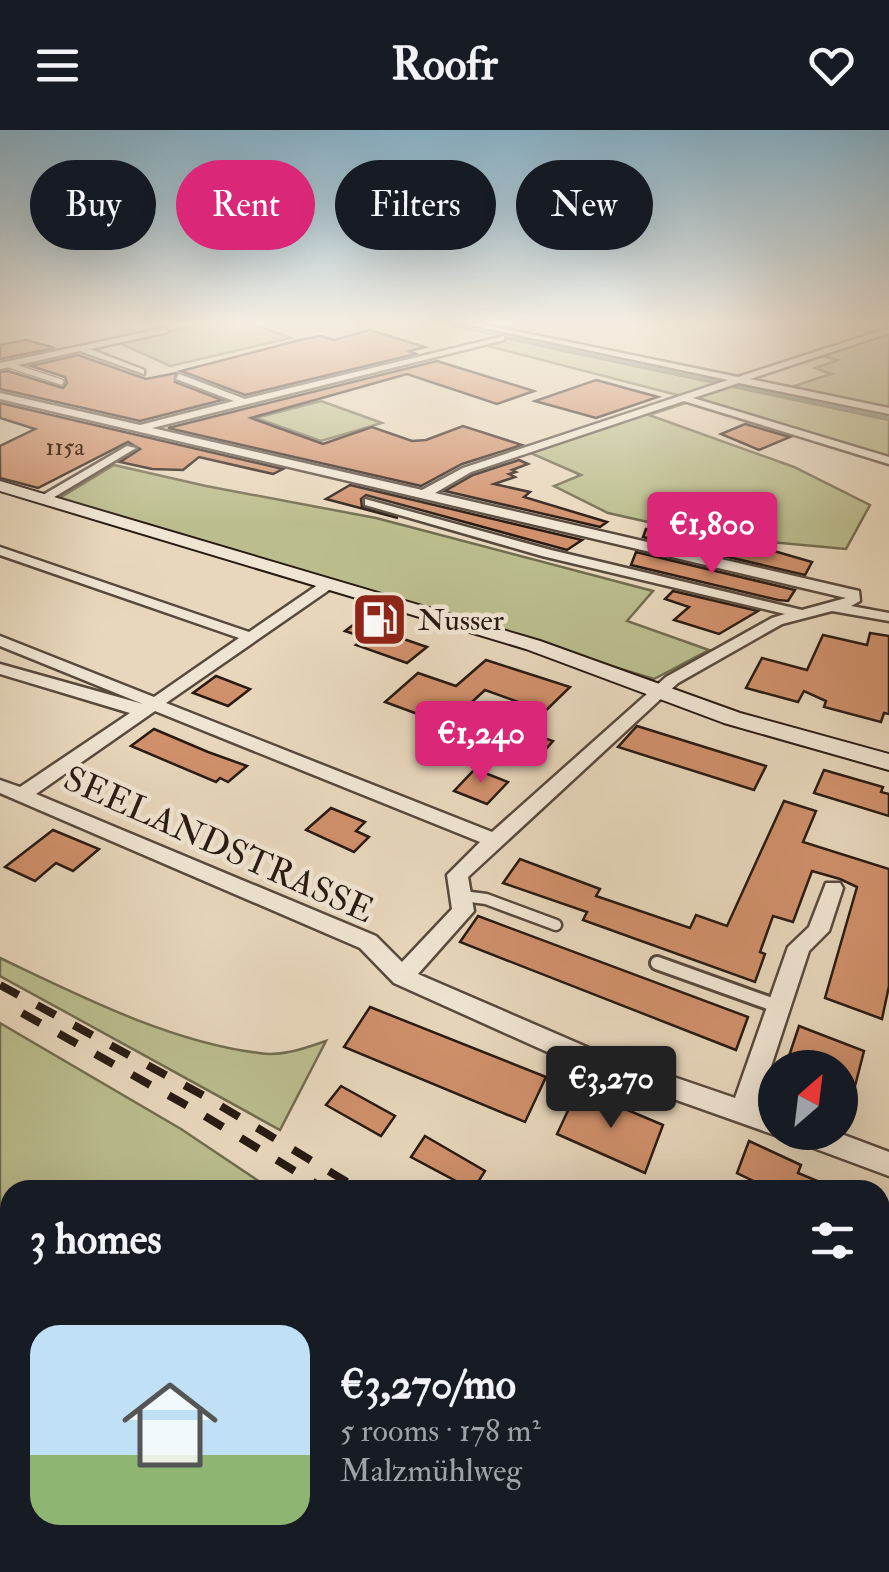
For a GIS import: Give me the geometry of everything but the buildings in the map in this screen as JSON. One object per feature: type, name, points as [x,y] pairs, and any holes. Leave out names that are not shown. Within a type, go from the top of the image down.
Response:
[{"type":"street","points":[[210,389],[243,402]]},
{"type":"street","points":[[140,428],[294,389]]},
{"type":"street","points":[[421,496],[467,470],[708,389]]},
{"type":"street","points":[[769,389],[889,411]]},
{"type":"street","points":[[0,396],[267,455],[421,496],[833,586],[856,598],[797,613],[656,692],[457,874],[463,911],[402,977],[581,1056],[758,1117]]},
{"type":"street","points":[[683,398],[889,461]]},
{"type":"street","points":[[42,499],[131,448]]},
{"type":"street","points":[[0,486],[533,646],[656,692],[889,762]]},
{"type":"street","points":[[369,502],[547,553],[797,613]]},
{"type":"street","points":[[0,551],[250,637]]},
{"type":"street","points":[[23,794],[327,585]]},
{"type":"street","points":[[827,606],[889,616]]},
{"type":"street","points":[[0,642],[150,706],[493,840]]},
{"type":"street","points":[[0,669],[150,706]]},
{"type":"street","name":"SEELANDSTRASSE","points":[[0,786],[368,942],[402,977]]},
{"type":"street","points":[[743,1112],[799,946],[818,930],[833,888]]},
{"type":"street","points":[[850,1150],[889,1164]]},
{"type":"lane","points":[[463,896],[486,899],[556,925]]},
{"type":"lane","points":[[657,963],[776,1006]]},
{"type":"green space","points":[[655,389],[745,389],[889,420],[889,460],[695,400],[649,415],[794,467],[870,505],[846,549],[715,537],[608,513],[554,486],[581,475],[528,452],[689,398]]},
{"type":"green space","points":[[794,389],[889,389],[889,409]]},
{"type":"green space","points":[[321,401],[382,423],[321,441],[256,418]]},
{"type":"green space","points":[[114,465],[376,518],[653,591],[627,621],[709,650],[654,679],[58,499]]},
{"type":"green space","points":[[0,958],[126,1016],[192,1039],[268,1054],[326,1041],[280,1130],[0,976]]},
{"type":"green space","points":[[0,1023],[181,1129],[257,1180],[0,1180]]},
{"type":"waterway","points":[[754,389],[889,418]]},
{"type":"railway","points":[[0,985],[206,1097],[343,1180]]},
{"type":"railway","points":[[22,1013],[310,1180]]},
{"type":"place","name":"Nusser","points":[[379,620]]}]
